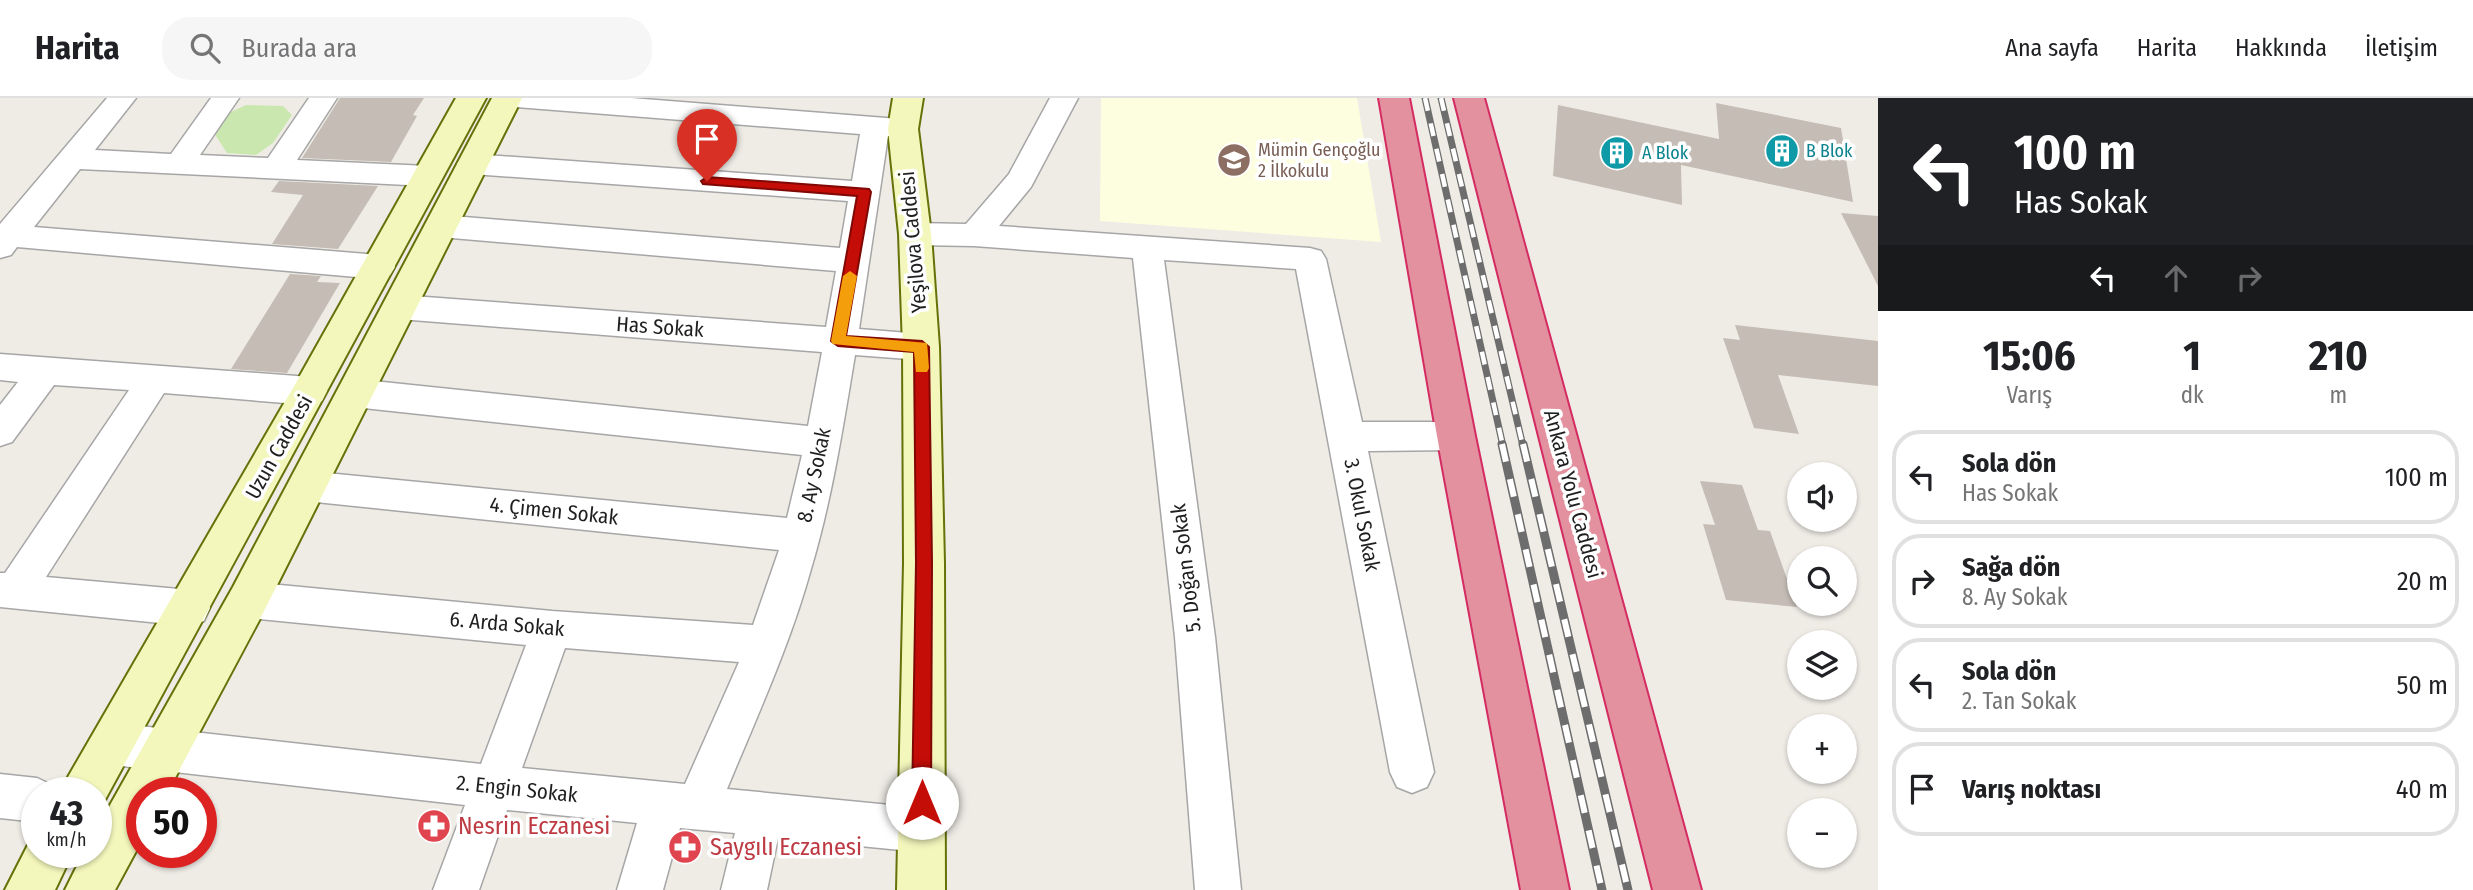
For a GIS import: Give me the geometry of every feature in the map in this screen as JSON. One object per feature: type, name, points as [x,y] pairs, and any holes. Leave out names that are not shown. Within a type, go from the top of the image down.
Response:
[{"type":"highway","points":[[1394,98],[1456,436],[1545,890]]},
{"type":"highway","name":"Ankara Yolu Caddesi","points":[[1469,98],[1677,890]]},
{"type":"main road","name":"Uzun Caddesi","points":[[93,777],[190,608],[471,98]]},
{"type":"main road","name":"Uzun Caddesi","points":[[145,777],[164,750],[248,600],[507,98]]},
{"type":"main road","name":"Yeşilova Caddesi","points":[[895,118],[915,234],[922,347],[924,563],[921,890]]},
{"type":"main road","name":"Uzun Caddesi","points":[[89,890],[126,806]]},
{"type":"main road","points":[[29,890],[41,868]]},
{"type":"street","points":[[3,239],[122,98]]},
{"type":"street","points":[[178,164],[225,98]]},
{"type":"street","points":[[276,169],[323,98]]},
{"type":"street","points":[[516,98],[895,118]]},
{"type":"street","points":[[974,235],[1021,180],[1063,98]]},
{"type":"street","name":"8. Ay Sokak","points":[[640,890],[681,805],[766,645],[801,536],[821,442],[864,192],[895,118]]},
{"type":"street","points":[[73,159],[428,176]]},
{"type":"street","points":[[472,164],[864,192]]},
{"type":"street","points":[[440,226],[853,261]]},
{"type":"street","points":[[915,234],[974,235],[1147,247]]},
{"type":"street","points":[[3,239],[379,267]]},
{"type":"street","name":"3. Okul Sokak","points":[[1147,247],[1310,259],[1412,772]]},
{"type":"street","name":"5. Doğan Sokak","points":[[1147,247],[1195,637],[1218,890]]},
{"type":"street","name":"Has Sokak","points":[[399,307],[922,347]]},
{"type":"street","points":[[0,367],[310,391]]},
{"type":"street","points":[[0,432],[46,370]]},
{"type":"street","points":[[155,379],[8,591],[190,608]]},
{"type":"street","points":[[354,393],[821,442]]},
{"type":"street","points":[[1347,436],[1456,436]]},
{"type":"street","name":"4. Çimen Sokak","points":[[306,486],[801,536]]},
{"type":"street","name":"6. Arda Sokak","points":[[248,600],[552,629],[766,645]]},
{"type":"street","points":[[456,890],[552,629]]},
{"type":"street","name":"2. Engin Sokak","points":[[113,744],[494,787],[921,830]]},
{"type":"street","points":[[0,796],[21,798]]},
{"type":"street","points":[[744,890],[762,813]]},
{"type":"shaded area","name":"Mümin Gençoğlu 2 İlkokulu","points":[[1101,98],[1357,98],[1381,242],[1100,221]]},
{"type":"green space","points":[[246,105],[283,106],[292,115],[273,143],[256,155],[227,153],[212,130],[227,114]]},
{"type":"building","points":[[340,98],[424,98],[391,162],[302,158]]},
{"type":"building","points":[[1716,103],[1841,128],[1853,202],[1681,165],[1682,205],[1553,176],[1558,105],[1719,139]]},
{"type":"building","points":[[279,181],[378,186],[338,249],[272,244],[303,195],[271,192]]},
{"type":"building","points":[[1841,213],[1878,216],[1878,286]]},
{"type":"building","points":[[290,274],[321,276],[317,282],[340,283],[287,373],[231,369]]},
{"type":"building","points":[[1735,325],[1878,341],[1878,386],[1778,375],[1799,434],[1754,428],[1723,338],[1740,340]]},
{"type":"building","points":[[1700,481],[1742,485],[1758,530],[1770,531],[1787,579],[1787,606],[1726,600],[1703,524],[1715,525]]},
{"type":"railway","points":[[1425,98],[1503,446]]},
{"type":"railway","points":[[1441,98],[1523,446]]},
{"type":"railway","points":[[1502,444],[1602,890]]},
{"type":"railway","points":[[1523,444],[1628,890]]},
{"type":"slow traffic","points":[[850,276],[838,341],[922,347],[922,368]]},
{"type":"place","name":"B Blok","points":[[1782,151]]},
{"type":"place","name":"A Blok","points":[[1617,153]]},
{"type":"place","name":"Mümin Gençoğlu 2 İlkokulu","points":[[1234,160]]},
{"type":"place","name":"Nesrin Eczanesi","points":[[434,826]]},
{"type":"place","name":"Saygılı Eczanesi","points":[[685,847]]},
{"type":"route","points":[[707,181],[864,192],[838,341],[922,347],[922,803]]}]
